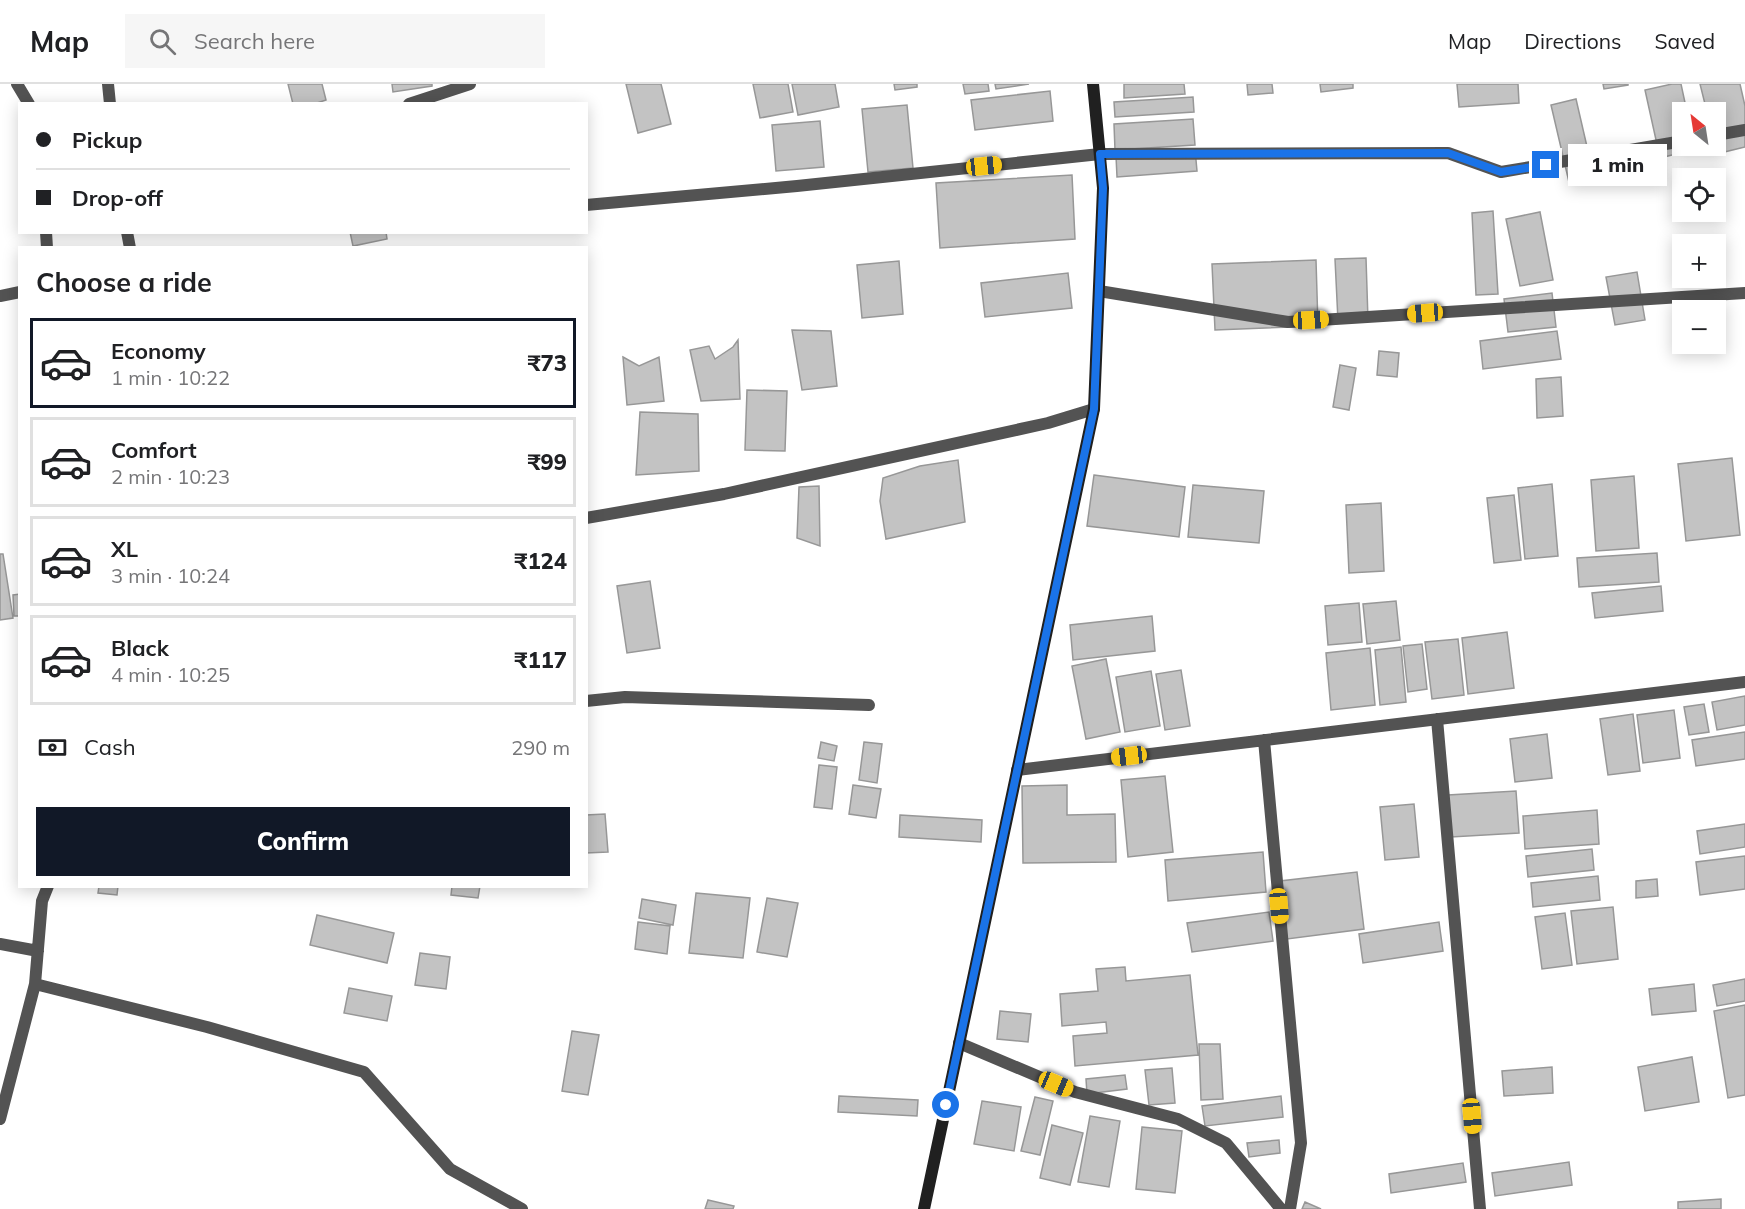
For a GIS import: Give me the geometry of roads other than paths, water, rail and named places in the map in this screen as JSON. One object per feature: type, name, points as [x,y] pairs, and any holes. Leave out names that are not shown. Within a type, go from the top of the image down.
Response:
[{"type":"street","points":[[17,84],[28,102]]},
{"type":"street","points":[[108,84],[110,102]]},
{"type":"street","points":[[415,102],[471,84]]},
{"type":"street","points":[[924,1209],[1094,409],[1103,188],[1093,84]]},
{"type":"street","points":[[1726,133],[1745,130]]},
{"type":"street","points":[[588,205],[797,186],[1100,154],[1448,153],[1501,172],[1672,143]]},
{"type":"street","points":[[1099,291],[1288,322],[1745,293]]},
{"type":"street","points":[[0,296],[18,292]]},
{"type":"street","points":[[588,518],[724,494],[1048,423],[1094,409]]},
{"type":"street","points":[[1017,770],[1745,682]]},
{"type":"street","points":[[588,701],[625,697],[869,705]]},
{"type":"street","points":[[1437,719],[1480,1209]]},
{"type":"street","points":[[1264,740],[1301,1143],[1290,1209]]},
{"type":"street","points":[[0,1119],[35,984],[42,901],[47,888]]},
{"type":"street","points":[[0,944],[38,951]]},
{"type":"street","points":[[35,984],[207,1027],[364,1072],[450,1169],[522,1209]]},
{"type":"street","points":[[959,1043],[1075,1092],[1178,1119],[1226,1143],[1281,1209]]}]
